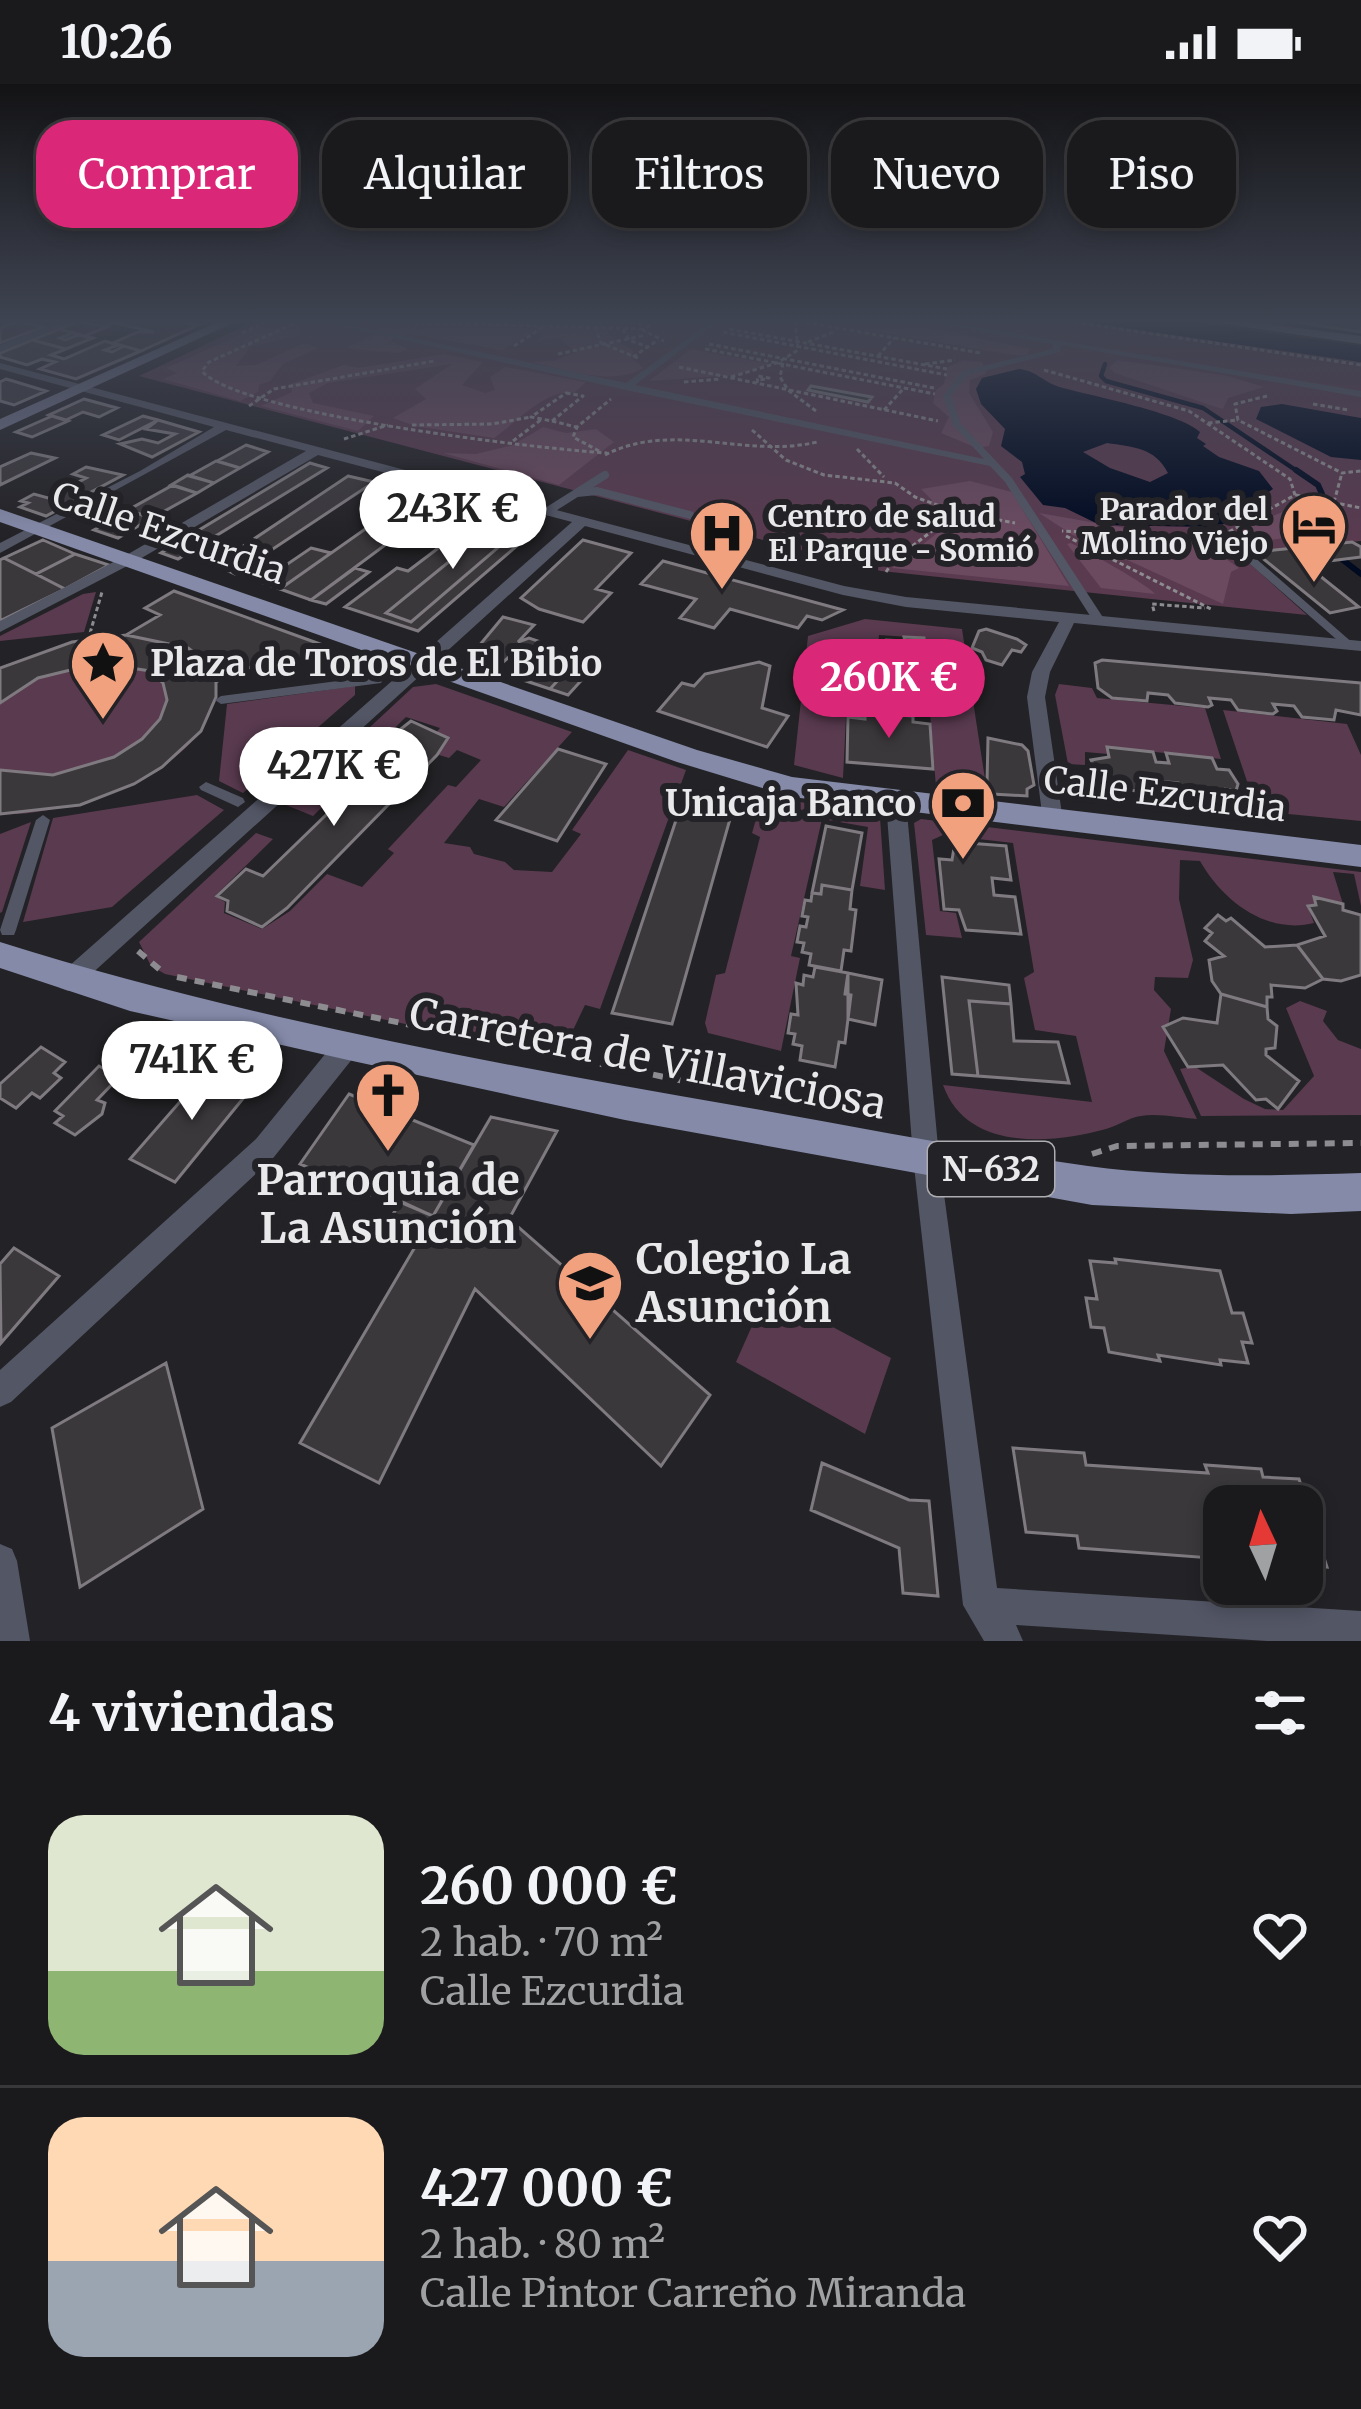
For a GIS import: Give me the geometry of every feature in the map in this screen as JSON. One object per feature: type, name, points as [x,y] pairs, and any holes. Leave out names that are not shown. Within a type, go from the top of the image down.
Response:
[{"type":"main road","points":[[0,425],[68,394]]},
{"type":"main road","name":"Calle Ezcurdia","points":[[0,515],[686,756],[792,787],[1361,856]]},
{"type":"main road","name":"Carretera de Villaviciosa","points":[[4,942],[68,981],[625,1103],[1092,1186],[1291,1195],[1361,1192]]},
{"type":"street","points":[[108,394],[843,590],[906,602],[1355,646]]},
{"type":"street","points":[[657,394],[996,464]]},
{"type":"street","points":[[949,394],[957,425],[987,452],[1050,530],[1100,622]]},
{"type":"street","points":[[0,549],[226,425]]},
{"type":"street","points":[[0,627],[128,560],[316,449]]},
{"type":"street","points":[[68,981],[583,520]]},
{"type":"street","points":[[1053,821],[1036,697],[1041,672],[1069,618]]},
{"type":"street","points":[[221,700],[377,680]]},
{"type":"street","points":[[206,787],[238,802]]},
{"type":"street","points":[[896,802],[926,1157],[981,1605],[1005,1641]]},
{"type":"street","points":[[4,942],[44,820]]},
{"type":"street","points":[[0,1391],[265,1148],[348,1045]]},
{"type":"street","points":[[0,1561],[12,1641]]},
{"type":"street","points":[[981,1605],[1361,1629]]},
{"type":"lane","points":[[548,511],[604,475]]},
{"type":"lane","points":[[577,493],[597,491],[690,515]]},
{"type":"lane","points":[[1248,557],[1355,646]]},
{"type":"path","points":[[244,394],[389,424],[607,453],[627,442],[670,439],[772,448],[806,446],[838,432]]},
{"type":"path","points":[[249,406],[267,394]]},
{"type":"path","points":[[511,443],[565,394]]},
{"type":"path","points":[[553,420],[583,396],[570,394]]},
{"type":"path","points":[[607,453],[573,437],[577,428],[618,394]]},
{"type":"path","points":[[792,394],[858,443],[855,452],[886,480],[957,512],[1050,530],[1216,539],[1295,495],[1361,508]]},
{"type":"path","points":[[806,394],[957,425]]},
{"type":"path","points":[[884,410],[899,394]]},
{"type":"path","points":[[1119,394],[1189,412],[1290,479],[1295,495]]},
{"type":"path","points":[[1238,420],[1235,404],[1252,396],[1278,395]]},
{"type":"path","points":[[1296,399],[1361,411]]},
{"type":"path","points":[[732,410],[786,460],[824,476],[886,480]]},
{"type":"path","points":[[366,445],[344,439],[389,424],[454,427],[536,417],[577,428]]},
{"type":"path","points":[[1208,423],[1238,420],[1342,473],[1361,471]]},
{"type":"path","points":[[1334,503],[1342,473]]},
{"type":"path","points":[[886,572],[894,560],[957,512]]},
{"type":"path","points":[[1050,530],[1211,609]]},
{"type":"path","points":[[88,640],[106,581]]},
{"type":"path","points":[[1138,606],[1224,614]]},
{"type":"path","points":[[118,934],[165,974],[720,1088]]},
{"type":"path","points":[[1082,1157],[1118,1146],[1361,1143]]},
{"type":"shaded area","points":[[206,394],[1361,394],[1361,541],[1238,553],[1307,615],[881,571]]},
{"type":"shaded area","points":[[214,394],[255,394],[240,401]]},
{"type":"shaded area","points":[[288,394],[309,394],[313,403],[374,416],[358,431],[261,406]]},
{"type":"shaded area","points":[[420,394],[561,394],[542,401],[494,438],[393,418],[426,399]]},
{"type":"shaded area","points":[[935,394],[969,394],[993,432],[989,446],[977,448],[941,433],[949,417],[933,403]]},
{"type":"shaded area","points":[[1177,394],[1242,394],[1228,398],[1223,409]]},
{"type":"shaded area","points":[[543,427],[566,433],[596,429],[614,442],[559,485],[443,453],[476,454],[513,445]]},
{"type":"shaded area","points":[[970,481],[1012,492],[1069,586],[892,568],[940,531],[936,521],[923,512],[932,500],[921,489]]},
{"type":"shaded area","points":[[1293,508],[1293,522],[1301,536],[1237,544],[1250,525]]},
{"type":"shaded area","points":[[1039,513],[1200,541],[1239,568],[1231,572],[1223,604],[1073,535]]},
{"type":"shaded area","points":[[1067,544],[1155,594],[1101,588]]},
{"type":"shaded area","points":[[96,592],[84,632],[0,641],[0,636]]},
{"type":"shaded area","points":[[865,619],[962,629],[987,792],[936,787],[924,638],[879,635],[878,646],[846,645],[846,667],[862,669],[863,717],[846,717],[843,778],[794,765],[808,636]]},
{"type":"shaded area","name":"Plaza de Toros de El Bibio","points":[[126,635],[207,662],[214,696],[203,727],[180,753],[108,793],[68,806],[0,814],[0,668],[72,642]]},
{"type":"shaded area","points":[[436,684],[572,732],[504,807],[479,799],[444,843],[470,847],[474,854],[505,862],[514,870],[552,872],[581,834],[572,830],[628,750],[686,770],[600,1009],[585,1005],[565,1047],[550,1054],[165,974],[151,966],[139,942],[256,833],[273,839],[215,896],[225,902],[224,913],[262,929],[290,911],[327,874],[362,887],[394,853],[388,849],[448,785],[456,787],[481,760],[457,750],[449,758],[436,754],[448,739],[436,733],[440,728],[406,717],[374,748],[355,741],[413,687]]},
{"type":"shaded area","points":[[1059,684],[1092,688],[1097,698],[1205,708],[1221,759],[1108,747],[1108,754],[1085,752],[1085,765],[1068,764],[1055,695]]},
{"type":"shaded area","points":[[355,686],[355,695],[243,793],[219,781],[227,704]]},
{"type":"shaded area","points":[[1223,710],[1347,724],[1361,755],[1361,821],[1257,811]]},
{"type":"shaded area","points":[[344,751],[370,761],[313,816],[286,805]]},
{"type":"shaded area","points":[[197,795],[224,810],[112,907],[23,922],[53,818]]},
{"type":"shaded area","points":[[763,795],[880,817],[885,890],[860,886],[868,827],[822,819],[791,956],[800,958],[781,1051],[708,1033],[705,1023],[716,975],[725,973],[760,837],[752,833]]},
{"type":"shaded area","points":[[921,819],[1361,872],[1361,906],[1354,874],[1333,872],[1343,904],[1315,897],[1316,905],[1308,907],[1314,923],[1279,924],[1233,901],[1200,861],[1180,860],[1179,899],[1193,960],[1188,978],[1155,977],[1154,990],[1171,1009],[1164,1051],[1197,1119],[1148,1115],[1061,1138],[1013,1138],[971,1122],[955,1107],[943,1085],[1092,1102],[1076,1036],[1035,1030],[1024,978],[1034,972],[1013,843],[943,835],[932,840],[940,911],[956,913],[962,938],[926,935],[914,823]]},
{"type":"shaded area","points":[[31,822],[2,912],[0,913],[0,834]]},
{"type":"shaded area","points":[[1300,1001],[1327,1011],[1323,1021],[1338,1040],[1361,1049],[1361,1115],[1201,1116],[1180,1069],[1194,1066],[1244,1099],[1265,1109],[1283,1110],[1314,1076],[1286,1008]]},
{"type":"shaded area","points":[[767,1292],[891,1358],[865,1434],[736,1362]]},
{"type":"water","points":[[978,394],[1086,394],[1135,406],[1190,425],[1200,432],[1197,438],[1206,444],[1203,446],[1259,471],[1273,489],[1249,505],[1231,508],[1224,524],[1210,527],[1100,525],[1065,508],[1043,505],[1020,477],[1025,474],[1022,462],[1001,446],[1005,429],[981,404]],"holes":[[[1107,443],[1150,453],[1168,473],[1150,482],[1083,452]]]},
{"type":"water","points":[[1282,404],[1361,418],[1361,460],[1331,457],[1256,419],[1261,407]]},
{"type":"building","points":[[0,394],[40,394],[14,405],[0,401]]},
{"type":"building","points":[[826,394],[872,397],[868,402]]},
{"type":"building","points":[[84,399],[117,408],[99,417],[83,412],[66,420],[49,415]]},
{"type":"building","points":[[52,416],[68,421],[32,437],[16,432]]},
{"type":"building","points":[[143,416],[158,420],[119,440],[103,435]]},
{"type":"building","points":[[158,420],[199,432],[152,457],[120,444],[142,439],[158,443],[175,434],[146,429]]},
{"type":"building","points":[[246,445],[268,452],[240,468],[217,461]]},
{"type":"building","points":[[31,453],[55,458],[0,485],[0,467]]},
{"type":"building","points":[[216,461],[240,468],[214,483],[189,476]]},
{"type":"building","points":[[310,463],[327,468],[178,559],[161,553]]},
{"type":"building","points":[[86,467],[123,475],[46,516],[20,507],[28,503],[21,501],[34,494],[48,498],[86,478],[73,474]]},
{"type":"building","points":[[188,475],[214,483],[197,493],[171,485]]},
{"type":"building","points":[[348,476],[374,482],[235,574],[215,565]]},
{"type":"building","points":[[173,485],[197,493],[152,518],[128,510]]},
{"type":"building","points":[[415,494],[443,502],[311,600],[280,589]]},
{"type":"building","points":[[443,502],[457,506],[422,532],[408,528]]},
{"type":"building","points":[[129,511],[152,518],[118,538],[94,530]]},
{"type":"building","points":[[481,516],[499,521],[386,613],[411,622],[522,527],[534,531],[418,631],[345,607],[397,568],[408,571],[445,543],[432,539],[459,518],[474,522]]},
{"type":"building","points":[[721,519],[741,523],[749,534],[699,525]]},
{"type":"building","points":[[499,521],[522,527],[411,622],[386,613]]},
{"type":"building","points":[[43,540],[75,554],[36,574],[4,558]]},
{"type":"building","points":[[583,540],[631,553],[596,589],[611,593],[583,622],[539,609],[521,598]]},
{"type":"building","name":"Parador del Molino Viejo","points":[[1352,542],[1361,547],[1361,557],[1305,564],[1359,607],[1330,613],[1255,552]]},
{"type":"building","points":[[311,548],[331,553],[280,589],[261,582]]},
{"type":"building","points":[[75,554],[109,565],[65,589],[36,574]]},
{"type":"building","points":[[0,560],[65,589],[0,621]]},
{"type":"building","name":"Centro de salud El Parque - Somió","points":[[663,561],[843,610],[822,620],[807,616],[798,628],[730,609],[714,628],[680,618],[696,599],[641,584]]},
{"type":"building","points":[[355,568],[369,572],[326,604],[311,600]]},
{"type":"building","points":[[174,591],[320,644],[271,678],[244,665],[216,682],[207,662],[188,648],[126,635],[160,615],[145,608]]},
{"type":"building","points":[[503,617],[534,625],[518,642],[529,638],[547,644],[524,663],[509,657],[495,669],[468,659]]},
{"type":"building","points":[[986,629],[1026,645],[1021,652],[1012,650],[1002,665],[986,660],[972,648],[979,631]]},
{"type":"building","points":[[126,635],[188,648],[207,662],[216,682],[216,697],[201,731],[162,767],[134,784],[80,805],[0,814],[0,770],[53,775],[114,757],[142,739],[160,719],[167,700],[163,683],[150,671],[99,663],[38,678],[0,703],[0,668],[72,642]]},
{"type":"building","points":[[904,637],[924,638],[926,673],[848,666],[849,652],[863,653],[863,647],[880,648],[886,640],[905,641]]},
{"type":"building","points":[[545,658],[571,666],[550,689],[523,680]]},
{"type":"building","points":[[759,662],[770,666],[762,708],[788,716],[767,747],[658,711],[682,683],[694,686],[705,674]]},
{"type":"building","points":[[1095,663],[1361,683],[1361,715],[1336,710],[1334,720],[1302,717],[1294,706],[1273,704],[1277,711],[1273,714],[1238,710],[1231,700],[1209,698],[1212,705],[1208,707],[1175,703],[1168,695],[1148,693],[1147,701],[1112,698],[1098,688]]},
{"type":"building","points":[[571,666],[589,672],[568,695],[550,689]]},
{"type":"building","points":[[865,668],[911,672],[913,716],[865,712]]},
{"type":"building","points":[[865,712],[913,716],[913,722],[930,724],[933,769],[847,762],[848,717],[865,719]]},
{"type":"building","points":[[411,721],[448,738],[437,755],[287,908],[262,927],[227,911],[228,901],[217,896],[246,869],[263,876],[391,752],[383,743]]},
{"type":"building","points":[[988,738],[1022,745],[1028,751],[1034,785],[1027,789],[1027,796],[992,794],[987,784]]},
{"type":"building","points":[[1107,747],[1153,752],[1156,762],[1169,763],[1166,753],[1212,758],[1217,769],[1229,770],[1238,784],[1236,791],[1226,789],[1230,802],[1182,796],[1178,783],[1155,781],[1159,794],[1113,788],[1110,777],[1099,775],[1091,760],[1109,757]]},
{"type":"building","points":[[558,749],[606,764],[557,841],[496,820]]},
{"type":"building","points":[[684,796],[734,805],[672,1024],[612,1013]]},
{"type":"building","points":[[826,826],[862,833],[852,890],[822,885],[821,894],[812,893]]},
{"type":"building","points":[[955,842],[1006,846],[1011,880],[992,878],[994,895],[1015,897],[1021,934],[966,930],[959,910],[944,909],[939,859],[952,860]]},
{"type":"building","points":[[822,885],[852,890],[850,909],[856,910],[851,951],[844,950],[841,971],[809,965],[811,954],[802,952],[804,943],[797,942],[800,926],[806,927],[808,917],[802,916],[805,900],[811,901],[812,893],[821,894]]},
{"type":"building","points":[[1314,897],[1343,904],[1343,910],[1361,915],[1361,975],[1341,981],[1323,979],[1297,945],[1325,936],[1308,906],[1316,905]]},
{"type":"building","points":[[1218,915],[1226,921],[1231,918],[1265,947],[1297,945],[1323,979],[1305,988],[1271,985],[1267,1007],[1221,994],[1212,981],[1209,960],[1224,956],[1205,941],[1212,933],[1205,928]]},
{"type":"building","points":[[815,967],[848,973],[845,994],[851,995],[845,1043],[839,1042],[835,1067],[800,1060],[802,1046],[793,1044],[795,1034],[788,1033],[791,1014],[798,1015],[796,983],[803,985],[804,975],[813,977]]},
{"type":"building","points":[[848,973],[882,980],[875,1025],[848,1019]]},
{"type":"building","points":[[942,977],[1009,985],[1011,1004],[969,1001],[978,1076],[952,1074]]},
{"type":"building","points":[[1221,994],[1267,1007],[1268,1019],[1277,1026],[1275,1048],[1266,1049],[1266,1055],[1299,1081],[1278,1109],[1266,1099],[1256,1100],[1223,1065],[1188,1067],[1163,1027],[1183,1018],[1217,1023]]},
{"type":"building","points":[[969,1001],[1011,1004],[1014,1041],[1058,1042],[1069,1083],[978,1076]]},
{"type":"building","points":[[41,1047],[65,1062],[54,1073],[61,1078],[40,1098],[32,1093],[16,1108],[0,1098],[0,1084]]},
{"type":"building","points":[[212,1065],[254,1085],[175,1182],[130,1159]]},
{"type":"building","points":[[99,1066],[119,1077],[97,1100],[105,1103],[102,1114],[75,1135],[55,1123],[63,1116],[55,1111]]},
{"type":"building","name":"Parroquia de La Asunción","points":[[349,1094],[474,1145],[433,1216],[400,1201],[397,1206],[300,1164]]},
{"type":"building","name":"Colegio La Asunción","points":[[491,1117],[557,1131],[509,1219],[710,1395],[661,1466],[475,1289],[379,1483],[300,1443],[425,1230],[392,1216],[400,1202],[433,1216]]},
{"type":"building","points":[[14,1248],[59,1276],[1,1343],[0,1264]]},
{"type":"building","points":[[1115,1259],[1220,1271],[1232,1313],[1243,1313],[1252,1343],[1242,1342],[1248,1363],[1220,1360],[1221,1365],[1158,1355],[1160,1361],[1109,1352],[1104,1328],[1091,1327],[1086,1298],[1097,1299],[1090,1261],[1116,1263]]},
{"type":"building","points":[[166,1363],[203,1509],[80,1587],[52,1428]]},
{"type":"building","points":[[1013,1448],[1084,1453],[1086,1465],[1208,1473],[1205,1465],[1261,1469],[1263,1477],[1299,1479],[1301,1485],[1203,1485],[1203,1557],[1079,1548],[1077,1536],[1026,1532]]},
{"type":"building","points":[[822,1463],[909,1500],[929,1501],[938,1596],[903,1593],[899,1548],[811,1510]]},
{"type":"waterway","points":[[1151,394],[1203,408],[1300,473]]},
{"type":"waterway","points":[[1296,470],[1318,485],[1322,494],[1302,523],[1314,537]]},
{"type":"waterway","points":[[1343,560],[1361,574]]},
{"type":"place","name":"Parador del Molino Viejo","points":[[1314,585]]},
{"type":"place","name":"Centro de salud El Parque - Somió","points":[[722,592]]},
{"type":"place","name":"Plaza de Toros de El Bibio","points":[[103,722]]},
{"type":"place","name":"Unicaja Banco","points":[[963,862]]},
{"type":"place","name":"Parroquia de La Asunción","points":[[388,1154]]},
{"type":"place","name":"Colegio La Asunción","points":[[590,1342]]}]
